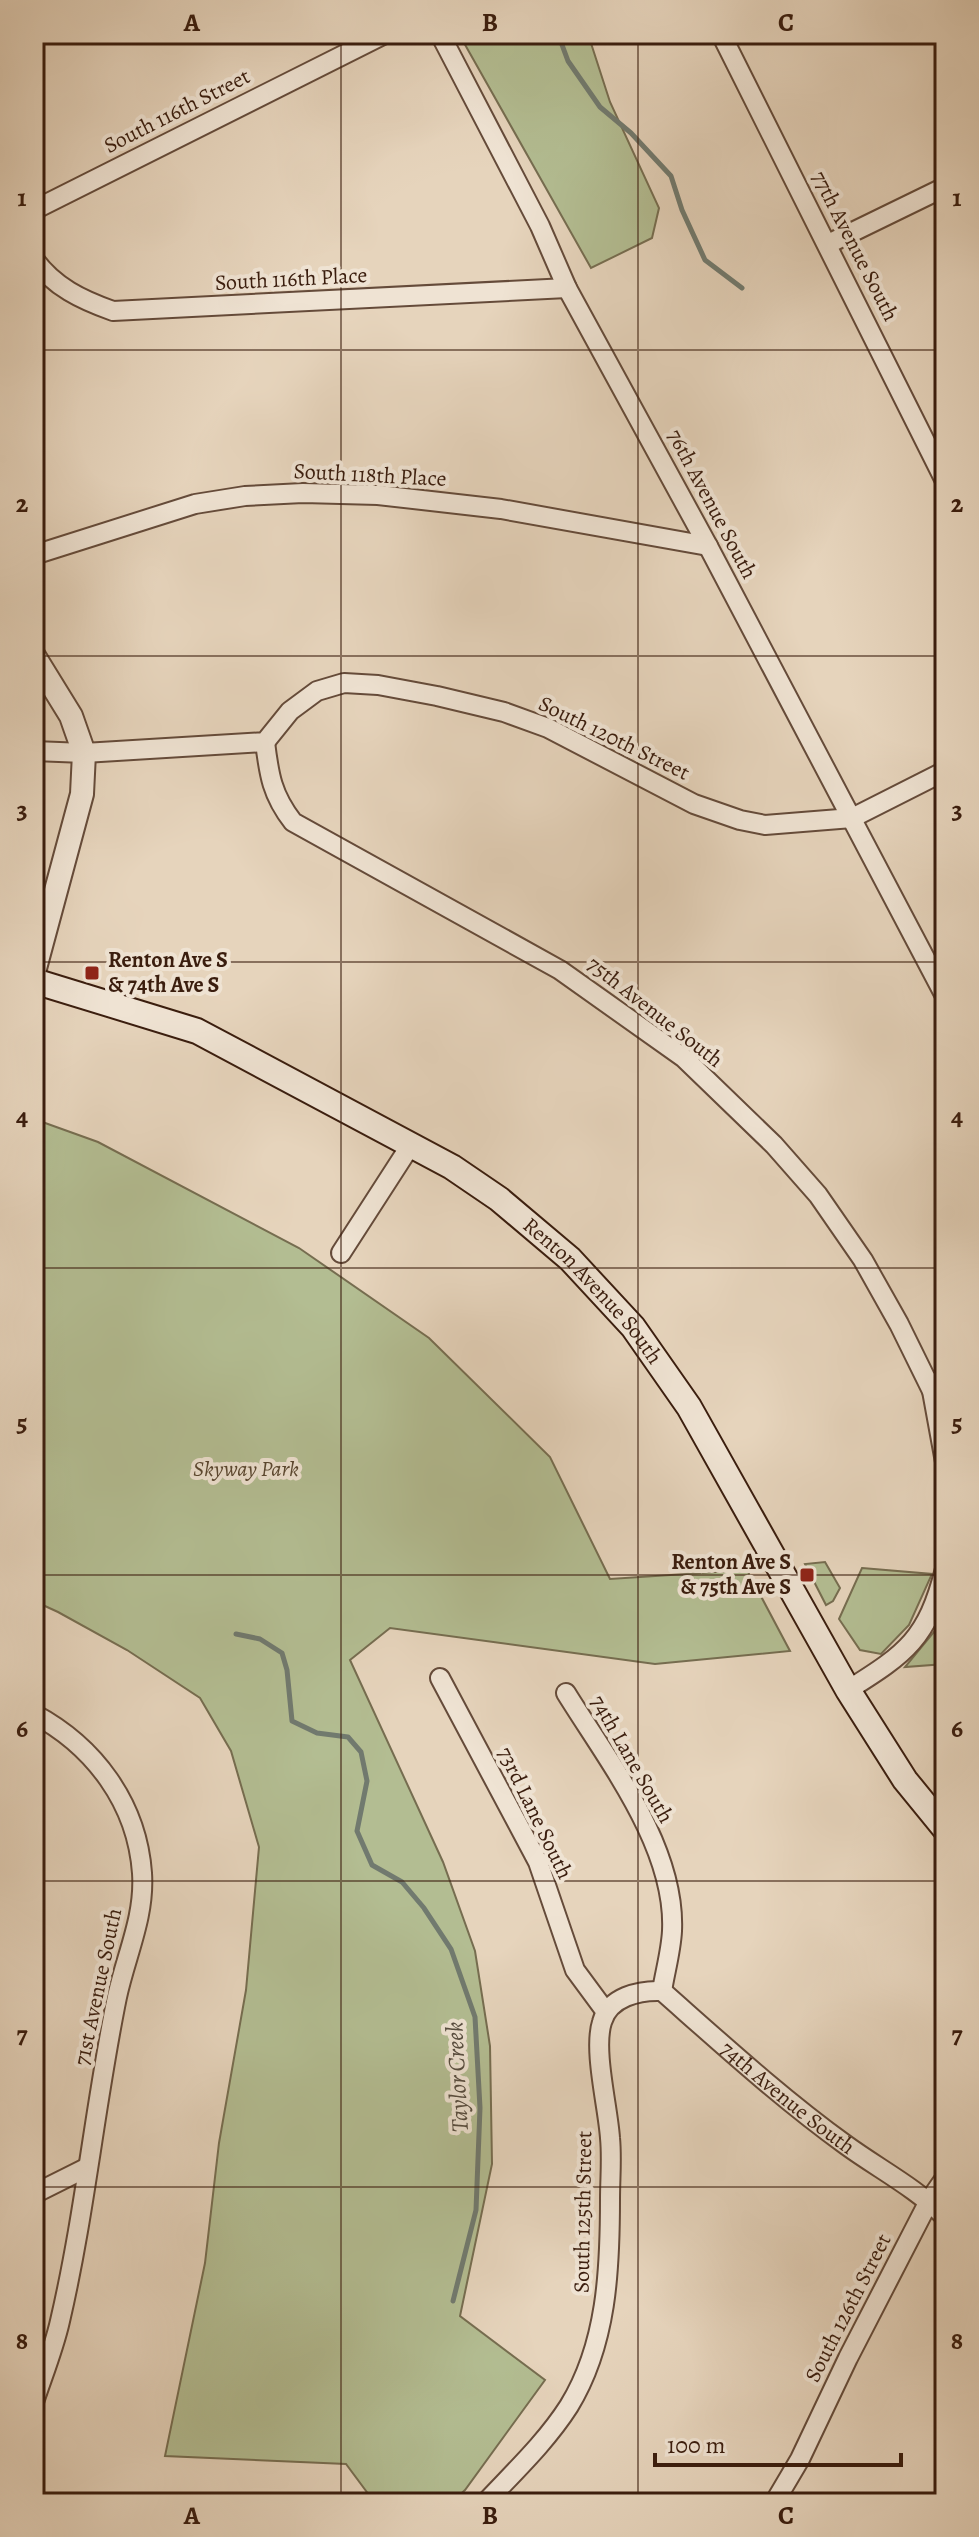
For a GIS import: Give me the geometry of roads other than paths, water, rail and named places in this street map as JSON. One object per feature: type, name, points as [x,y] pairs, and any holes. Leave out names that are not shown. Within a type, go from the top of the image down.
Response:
[{"type":"main road","name":"Renton Avenue South","points":[[34,981],[197,1031],[452,1167],[538,1230],[570,1259],[633,1327],[689,1407],[848,1690],[905,1780],[945,1829]]},
{"type":"street","name":"South 116th Street","points":[[34,210],[385,34]]},
{"type":"street","name":"76th Avenue South","points":[[440,34],[540,226],[567,288],[708,546],[945,996]]},
{"type":"street","name":"77th Avenue South","points":[[721,34],[945,481]]},
{"type":"street","points":[[828,244],[945,187]]},
{"type":"street","name":"South 116th Place","points":[[34,259],[65,290],[113,311],[567,288]]},
{"type":"street","name":"South 118th Place","points":[[34,555],[195,504],[245,496],[303,493],[378,495],[501,509],[708,546]]},
{"type":"street","points":[[34,656],[71,716],[84,753],[82,794],[34,972]]},
{"type":"street","name":"South 120th Street","points":[[265,742],[290,711],[317,691],[344,683],[378,685],[491,709],[548,728],[694,804],[765,825],[852,818],[945,771]]},
{"type":"street","points":[[34,751],[84,753],[265,742]]},
{"type":"street","name":"75th Avenue South","points":[[265,742],[269,774],[278,803],[293,822],[560,970],[684,1058],[763,1134],[818,1195],[863,1260],[932,1391],[945,1462]]},
{"type":"street","points":[[341,1253],[412,1143]]},
{"type":"street","points":[[932,1391],[945,1373]]},
{"type":"street","points":[[848,1690],[897,1658],[915,1641],[930,1617],[945,1569]]},
{"type":"street","name":"73rd Lane South","points":[[440,1678],[538,1862],[575,1970],[606,2012]]},
{"type":"street","name":"74th Lane South","points":[[566,1693],[644,1820],[660,1862],[670,1897],[672,1930],[662,1991]]},
{"type":"street","name":"71st Avenue South","points":[[34,1714],[78,1742],[100,1767],[121,1800],[136,1836],[142,1873],[141,1915],[118,1995],[60,2323],[34,2402]]},
{"type":"street","points":[[606,2012],[631,1994],[645,1990],[662,1991]]},
{"type":"street","name":"74th Avenue South","points":[[662,1991],[753,2072],[846,2145],[929,2201],[945,2217]]},
{"type":"street","name":"South 125th Street","points":[[485,2503],[537,2448],[569,2405],[589,2362],[604,2311],[610,2263],[610,2140],[599,2040],[606,2012]]},
{"type":"street","points":[[34,2194],[88,2167]]},
{"type":"street","name":"South 126th Street","points":[[774,2503],[800,2459],[929,2201],[945,2178]]},
{"type":"waterway","points":[[558,34],[568,61],[600,107],[631,133],[671,176],[682,210],[705,260],[742,288]]},
{"type":"waterway","name":"Taylor Creek","points":[[236,1634],[260,1639],[282,1653],[287,1670],[292,1721],[317,1733],[348,1737],[361,1752],[367,1781],[357,1831],[372,1865],[402,1882],[424,1908],[451,1949],[475,2017],[480,2108],[476,2210],[453,2301]]},
{"type":"place","name":"Renton Ave S & 74th Ave S","points":[[92,973]]},
{"type":"place","name":"Renton Ave S & 75th Ave S","points":[[807,1575]]},
{"type":"park label","name":"Skyway Park","points":[[246,1469]]}]
